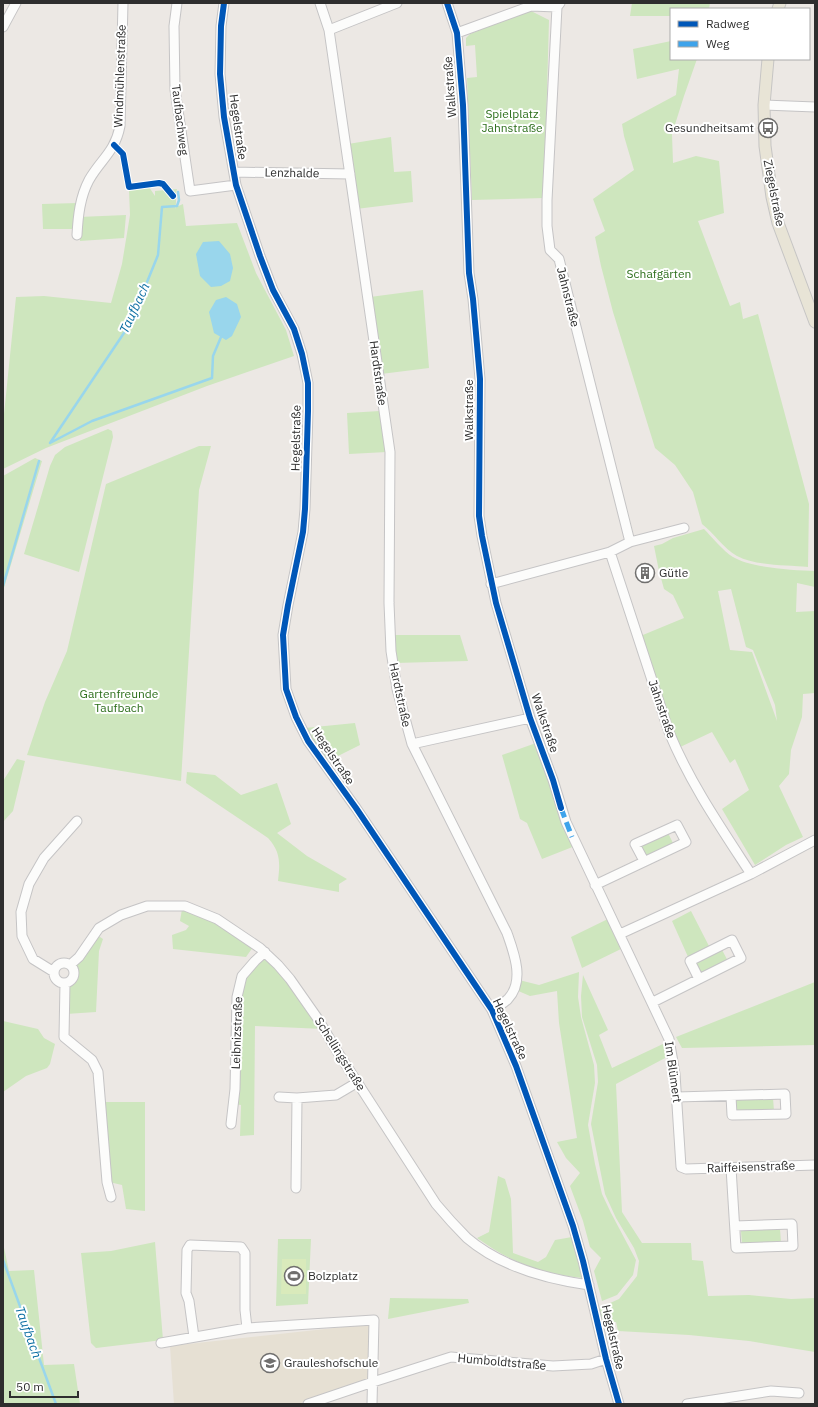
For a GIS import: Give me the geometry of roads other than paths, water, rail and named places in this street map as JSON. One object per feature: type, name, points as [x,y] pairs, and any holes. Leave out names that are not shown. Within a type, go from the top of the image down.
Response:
[{"type":"main road","name":"Ziegelstraße","points":[[768,60],[764,105],[765,146],[772,197],[778,223],[815,322]]},
{"type":"street","points":[[3,27],[16,3]]},
{"type":"street","name":"Windmühlenstraße","points":[[77,235],[79,210],[83,193],[118,138],[120,126],[123,3]]},
{"type":"street","name":"Taufbachweg","points":[[177,3],[174,26],[175,90],[190,191],[236,185]]},
{"type":"street","name":"Hegelstraße","points":[[224,3],[221,26],[220,74],[224,117],[236,185],[273,290],[294,329],[302,354],[308,383],[305,509],[303,532],[283,635],[286,690],[296,717],[308,742],[356,808],[492,1010],[516,1066],[573,1226],[589,1285],[606,1359],[619,1404]]},
{"type":"street","name":"Hardtstraße","points":[[320,3],[330,30],[390,452],[389,603],[391,651],[397,689],[412,744],[507,933],[514,953],[517,973],[515,990],[507,1000],[492,1010]]},
{"type":"street","points":[[330,30],[396,3]]},
{"type":"street","name":"Walkstraße","points":[[447,3],[457,33],[463,105],[469,273],[473,299],[480,379],[479,516],[491,584],[530,718],[553,780],[561,808]]},
{"type":"street","points":[[457,33],[530,4],[559,5]]},
{"type":"street","name":"Jahnstraße","points":[[559,5],[552,85],[547,200],[547,226],[550,250],[559,259],[630,542]]},
{"type":"street","points":[[764,105],[815,107]]},
{"type":"street","name":"Lenzhalde","points":[[234,172],[350,174]]},
{"type":"street","points":[[491,584],[610,552],[630,542],[684,528]]},
{"type":"street","name":"Jahnstraße","points":[[610,552],[676,749],[686,770],[751,874]]},
{"type":"street","name":"Walkstraße","points":[[412,744],[530,718]]},
{"type":"street","name":"Im Blümert","points":[[561,808],[572,837],[653,1002],[669,1039],[676,1074],[681,1167],[686,1169]]},
{"type":"street","points":[[70,965],[74,974],[70,980],[65,983],[58,981],[54,972],[32,959],[22,936],[21,912],[29,884],[44,858],[78,822]]},
{"type":"street","points":[[595,885],[686,842],[677,825],[635,844],[644,861]]},
{"type":"street","points":[[620,934],[751,874],[815,840]]},
{"type":"street","name":"Schellingstraße","points":[[54,972],[60,964],[66,963],[70,965],[79,957],[99,928],[121,914],[147,906],[184,906],[217,919],[265,952],[290,979],[318,1019],[436,1204],[468,1239],[495,1257],[530,1272],[560,1281],[589,1285]]},
{"type":"street","points":[[653,1002],[699,979],[741,958],[732,940],[690,961],[699,979]]},
{"type":"street","name":"Leibnizstraße","points":[[231,1124],[235,1089],[237,997],[242,976],[265,952]]},
{"type":"street","points":[[65,983],[64,1037],[92,1060],[98,1072],[107,1182],[111,1197]]},
{"type":"street","points":[[278,1097],[297,1098],[336,1095],[358,1082]]},
{"type":"street","points":[[677,1097],[785,1094],[786,1114],[732,1115],[732,1096]]},
{"type":"street","points":[[296,1188],[297,1098]]},
{"type":"street","name":"Raiffeisenstraße","points":[[686,1169],[815,1165]]},
{"type":"street","points":[[731,1168],[736,1248],[793,1246],[792,1224],[735,1226]]},
{"type":"street","points":[[194,1337],[189,1301],[186,1293],[187,1250],[190,1245],[241,1246],[246,1253],[245,1310],[247,1328]]},
{"type":"street","points":[[161,1343],[247,1328],[374,1320],[372,1404]]},
{"type":"street","name":"Humboldtstraße","points":[[308,1404],[451,1357],[553,1366],[591,1364],[606,1359]]},
{"type":"street","points":[[687,1404],[771,1391],[799,1393]]},
{"type":"water","points":[[219,241],[230,254],[233,268],[230,281],[221,286],[211,287],[200,276],[196,254],[203,242]]},
{"type":"water","points":[[226,297],[237,304],[241,317],[232,336],[226,340],[214,333],[209,312],[216,300]]},
{"type":"waterway","name":"Taufbach","points":[[50,443],[130,324],[158,255],[162,207],[177,206],[179,200],[178,192]]},
{"type":"waterway","points":[[50,443],[92,421],[212,378],[213,356],[221,337]]},
{"type":"waterway","name":"Taufbach","points":[[3,586],[39,461]]},
{"type":"waterway","name":"Taufbach","points":[[3,1260],[56,1404]]},
{"type":"place","name":"Gesundheitsamt","points":[[768,128]]},
{"type":"place","name":"Gütle","points":[[645,573]]},
{"type":"place","name":"Bolzplatz","points":[[294,1276]]},
{"type":"place","name":"Grauleshofschule","points":[[270,1363]]},
{"type":"park label","name":"Spielplatz Jahnstraße","points":[[512,121]]},
{"type":"park label","name":"Schafgärten","points":[[659,274]]},
{"type":"park label","name":"Gartenfreunde Taufbach","points":[[119,701]]}]
